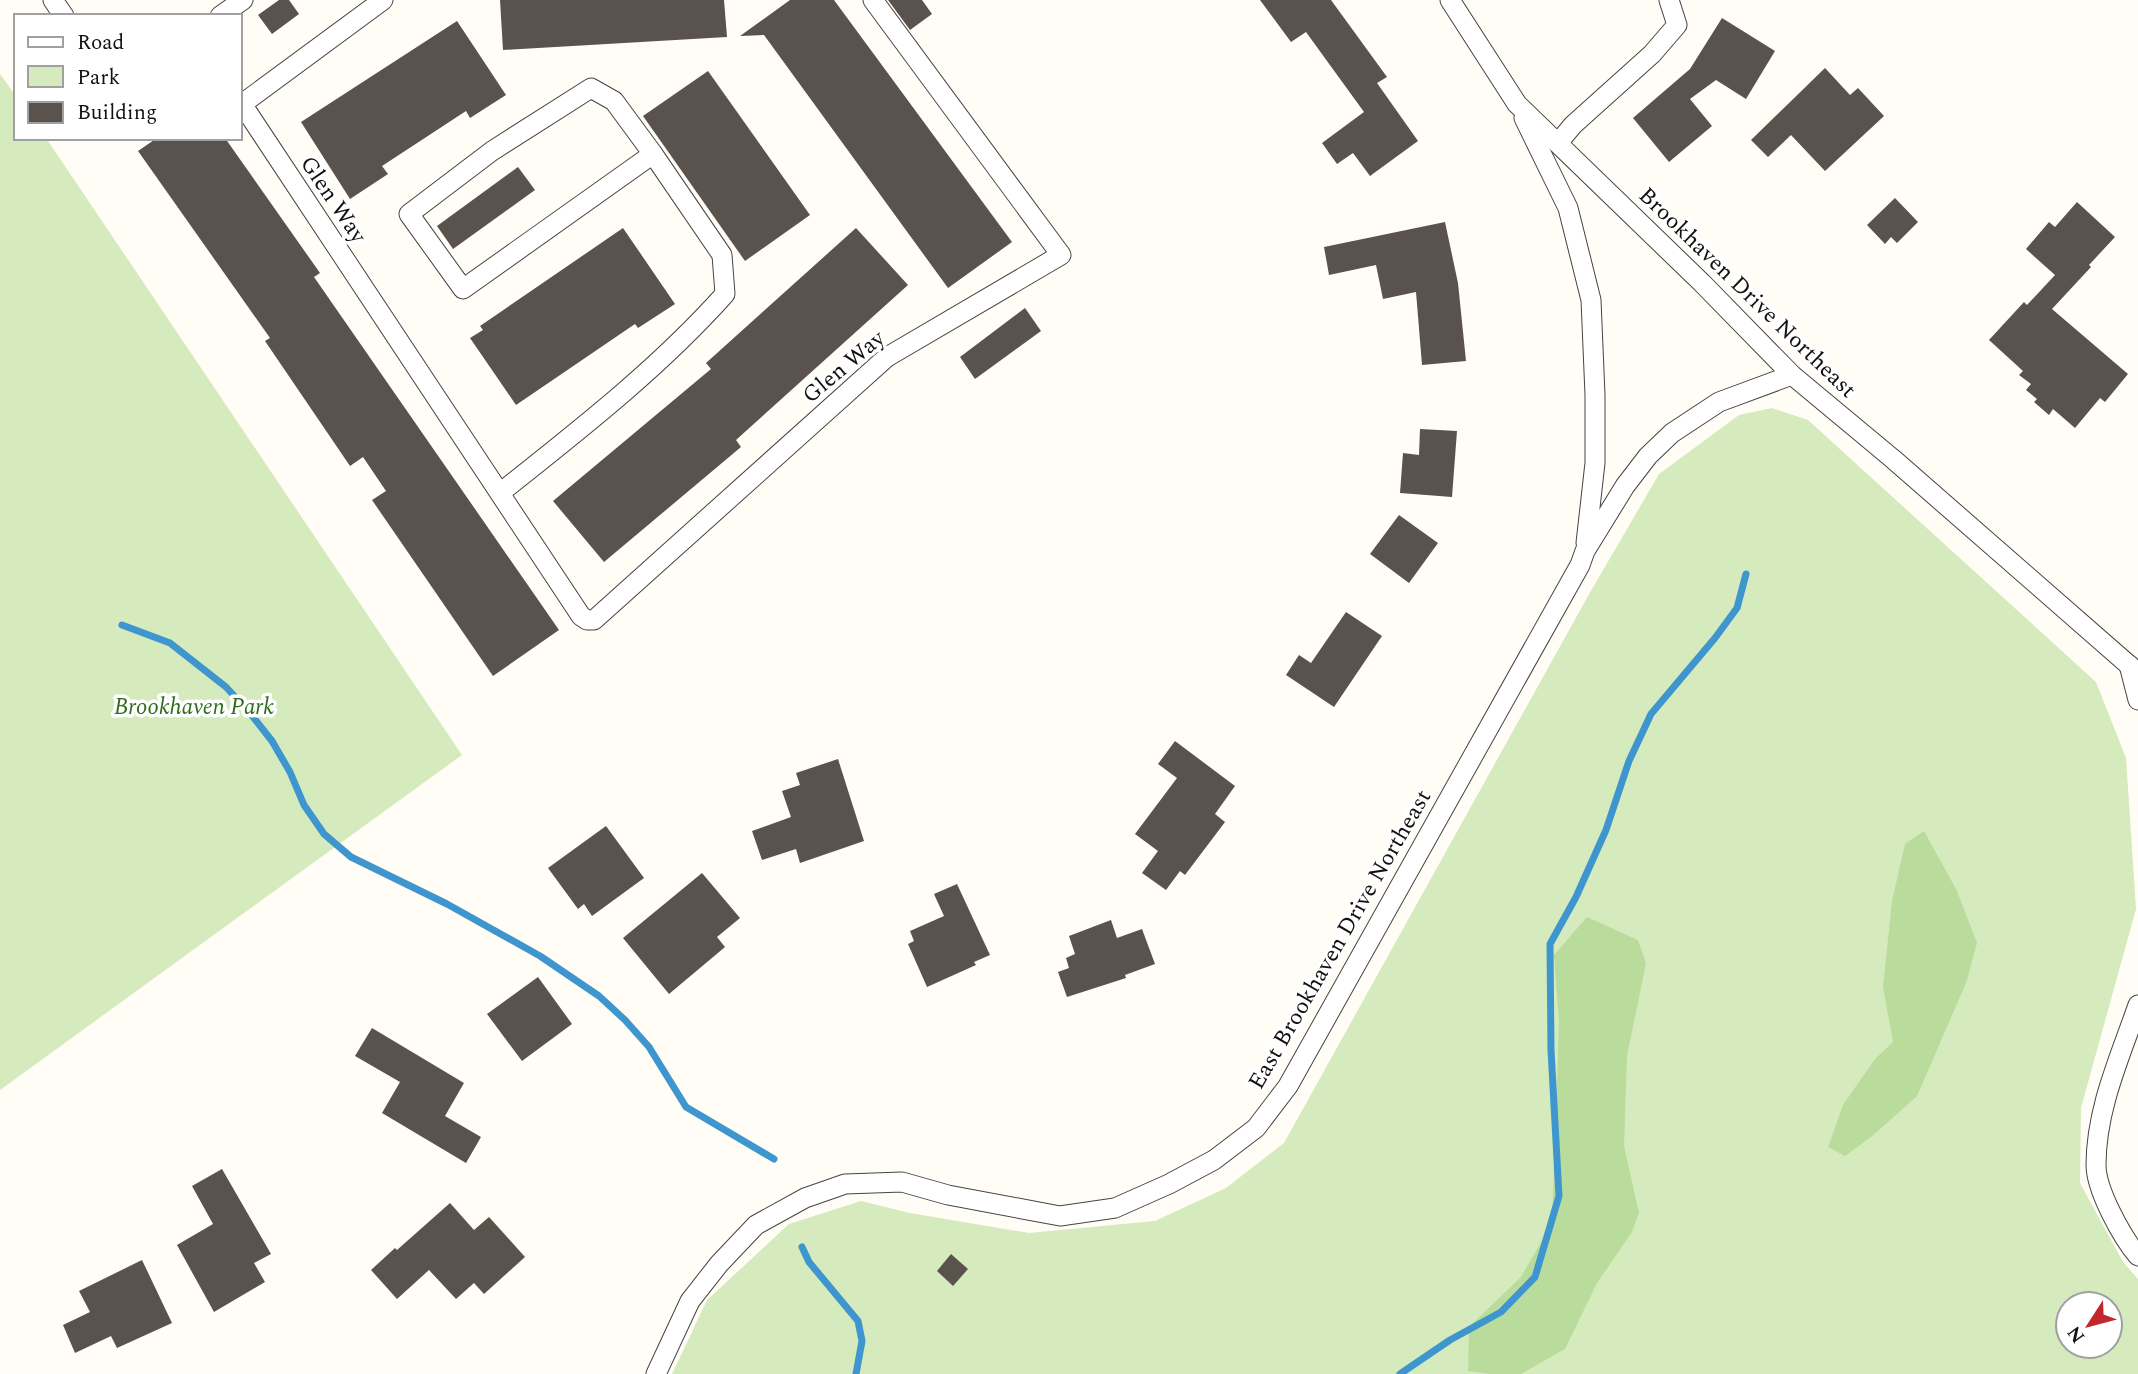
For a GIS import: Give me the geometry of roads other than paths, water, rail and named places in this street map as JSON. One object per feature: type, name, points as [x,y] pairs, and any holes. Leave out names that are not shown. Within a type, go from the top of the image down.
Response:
[{"type":"street","points":[[223,14],[243,0]]},
{"type":"street","name":"Glen Way","points":[[377,2],[242,104],[581,616],[594,620],[887,357],[1061,254],[873,0]]},
{"type":"street","name":"Brookhaven Drive Northeast","points":[[1450,0],[1517,104],[1702,283],[1792,375],[1894,459],[2134,669]]},
{"type":"street","points":[[1558,143],[1573,125],[1652,54],[1678,25],[1669,0]]},
{"type":"street","points":[[500,493],[577,432],[687,336],[724,294],[722,256],[653,154],[614,101],[591,88],[492,151],[409,214],[463,289],[653,154]]},
{"type":"street","name":"East Brookhaven Drive Northeast","points":[[1517,104],[1568,208],[1591,300],[1595,463],[1585,551]]},
{"type":"street","name":"East Brookhaven Drive Northeast","points":[[656,1374],[690,1301],[719,1264],[756,1225],[805,1198],[845,1184],[902,1182],[947,1195],[1060,1216],[1115,1208],[1170,1184],[1214,1160],[1256,1128],[1288,1086],[1573,578],[1585,551],[1625,486],[1648,456],[1672,433],[1719,402],[1792,375]]},
{"type":"street","points":[[2134,669],[2138,700]]},
{"type":"street","points":[[2138,1005],[2100,1116],[2095,1168],[2109,1211],[2138,1256]]},
{"type":"waterway","points":[[1400,1374],[1450,1340],[1501,1312],[1535,1277],[1559,1196],[1551,1050],[1550,944],[1576,897],[1606,830],[1629,761],[1651,714],[1737,608],[1746,574]]},
{"type":"waterway","points":[[122,625],[170,643],[226,687],[272,741],[290,772],[304,805],[324,834],[351,857],[447,904],[540,956],[599,996],[649,1047],[686,1107],[774,1159]]},
{"type":"waterway","points":[[802,1247],[809,1262],[858,1321],[862,1341],[856,1374]]},
{"type":"park label","name":"Brookhaven Park","points":[[194,706]]}]
